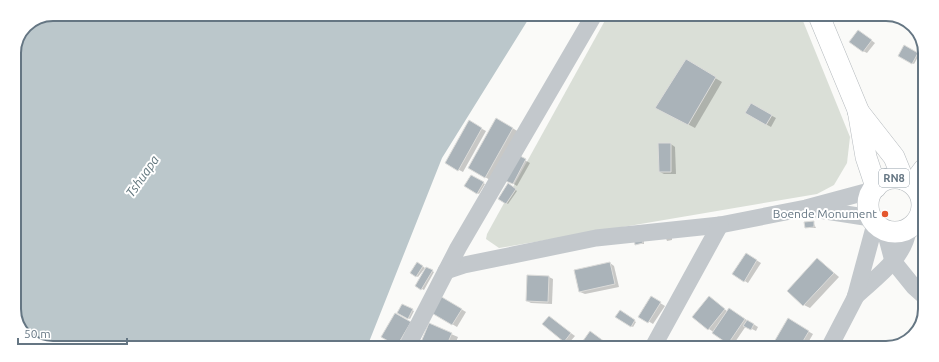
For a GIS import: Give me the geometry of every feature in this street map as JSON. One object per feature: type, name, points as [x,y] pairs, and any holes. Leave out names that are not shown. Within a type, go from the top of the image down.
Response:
[{"type":"main road","name":"RN8","points":[[821,21],[858,110],[894,157],[916,182]]},
{"type":"main road","points":[[858,110],[866,157],[874,189]]},
{"type":"main road","name":"RN8","points":[[877,224],[868,209],[869,199],[874,189],[888,179],[916,182]]},
{"type":"main road","points":[[877,224],[897,233],[917,228]]},
{"type":"street","points":[[410,341],[446,271],[591,21]]},
{"type":"street","points":[[446,271],[464,265],[596,238],[720,224],[806,208],[874,189]]},
{"type":"street","points":[[806,208],[877,224]]},
{"type":"street","points":[[656,341],[720,224]]},
{"type":"street","points":[[877,224],[893,261],[918,290]]},
{"type":"street","points":[[833,341],[855,298],[877,224]]},
{"type":"street","points":[[855,298],[893,261],[917,228]]},
{"type":"shaded area","points":[[605,21],[803,21],[850,137],[847,163],[834,185],[817,194],[499,248],[486,239],[487,234]]},
{"type":"water","name":"Tshuapa","points":[[53,21],[527,21],[442,158],[369,341],[49,341],[37,337],[23,321],[21,311],[21,53],[23,41],[26,35],[35,26],[41,23]]},
{"type":"building","points":[[858,30],[872,40],[863,52],[849,42]]},
{"type":"building","points":[[904,45],[918,53],[912,64],[898,56]]},
{"type":"building","points":[[686,59],[716,77],[688,125],[655,108]]},
{"type":"building","points":[[751,103],[772,115],[766,125],[745,113]]},
{"type":"building","points":[[496,118],[513,128],[485,178],[468,168]]},
{"type":"building","points":[[469,120],[482,128],[458,171],[445,163]]},
{"type":"building","points":[[658,143],[671,143],[671,172],[659,172]]},
{"type":"building","points":[[516,154],[526,159],[513,184],[503,180]]},
{"type":"building","points":[[471,175],[484,182],[477,194],[464,186]]},
{"type":"building","points":[[508,183],[516,189],[506,204],[498,199]]},
{"type":"building","points":[[814,221],[814,227],[805,228],[804,222]]},
{"type":"building","points":[[642,236],[643,243],[635,245],[634,238]]},
{"type":"building","points":[[746,253],[757,260],[744,282],[732,274]]},
{"type":"building","points":[[817,258],[834,273],[803,306],[787,291]]},
{"type":"building","points":[[417,262],[423,266],[416,277],[410,273]]},
{"type":"building","points":[[610,262],[615,284],[579,292],[574,270]]},
{"type":"building","points":[[426,267],[433,270],[421,290],[415,286]]},
{"type":"building","points":[[527,275],[549,276],[548,302],[526,301]]},
{"type":"building","points":[[440,296],[462,309],[452,325],[430,312]]},
{"type":"building","points":[[651,296],[661,302],[648,323],[638,317]]},
{"type":"building","points":[[709,296],[725,309],[708,330],[692,317]]},
{"type":"building","points":[[402,304],[413,309],[408,319],[397,313]]},
{"type":"building","points":[[729,308],[745,319],[730,341],[724,341],[712,333]]},
{"type":"building","points":[[620,310],[635,320],[631,327],[615,317]]},
{"type":"building","points":[[395,313],[411,322],[400,341],[388,341],[381,337]]},
{"type":"building","points":[[549,316],[571,333],[565,341],[563,341],[542,324]]},
{"type":"building","points":[[788,318],[809,331],[803,341],[775,341]]},
{"type":"building","points":[[747,320],[754,324],[751,330],[743,326]]},
{"type":"building","points":[[429,323],[452,333],[449,341],[422,341]]},
{"type":"building","points":[[590,331],[604,341],[583,341]]},
{"type":"place","name":"Boende Monument","points":[[885,214]]}]
